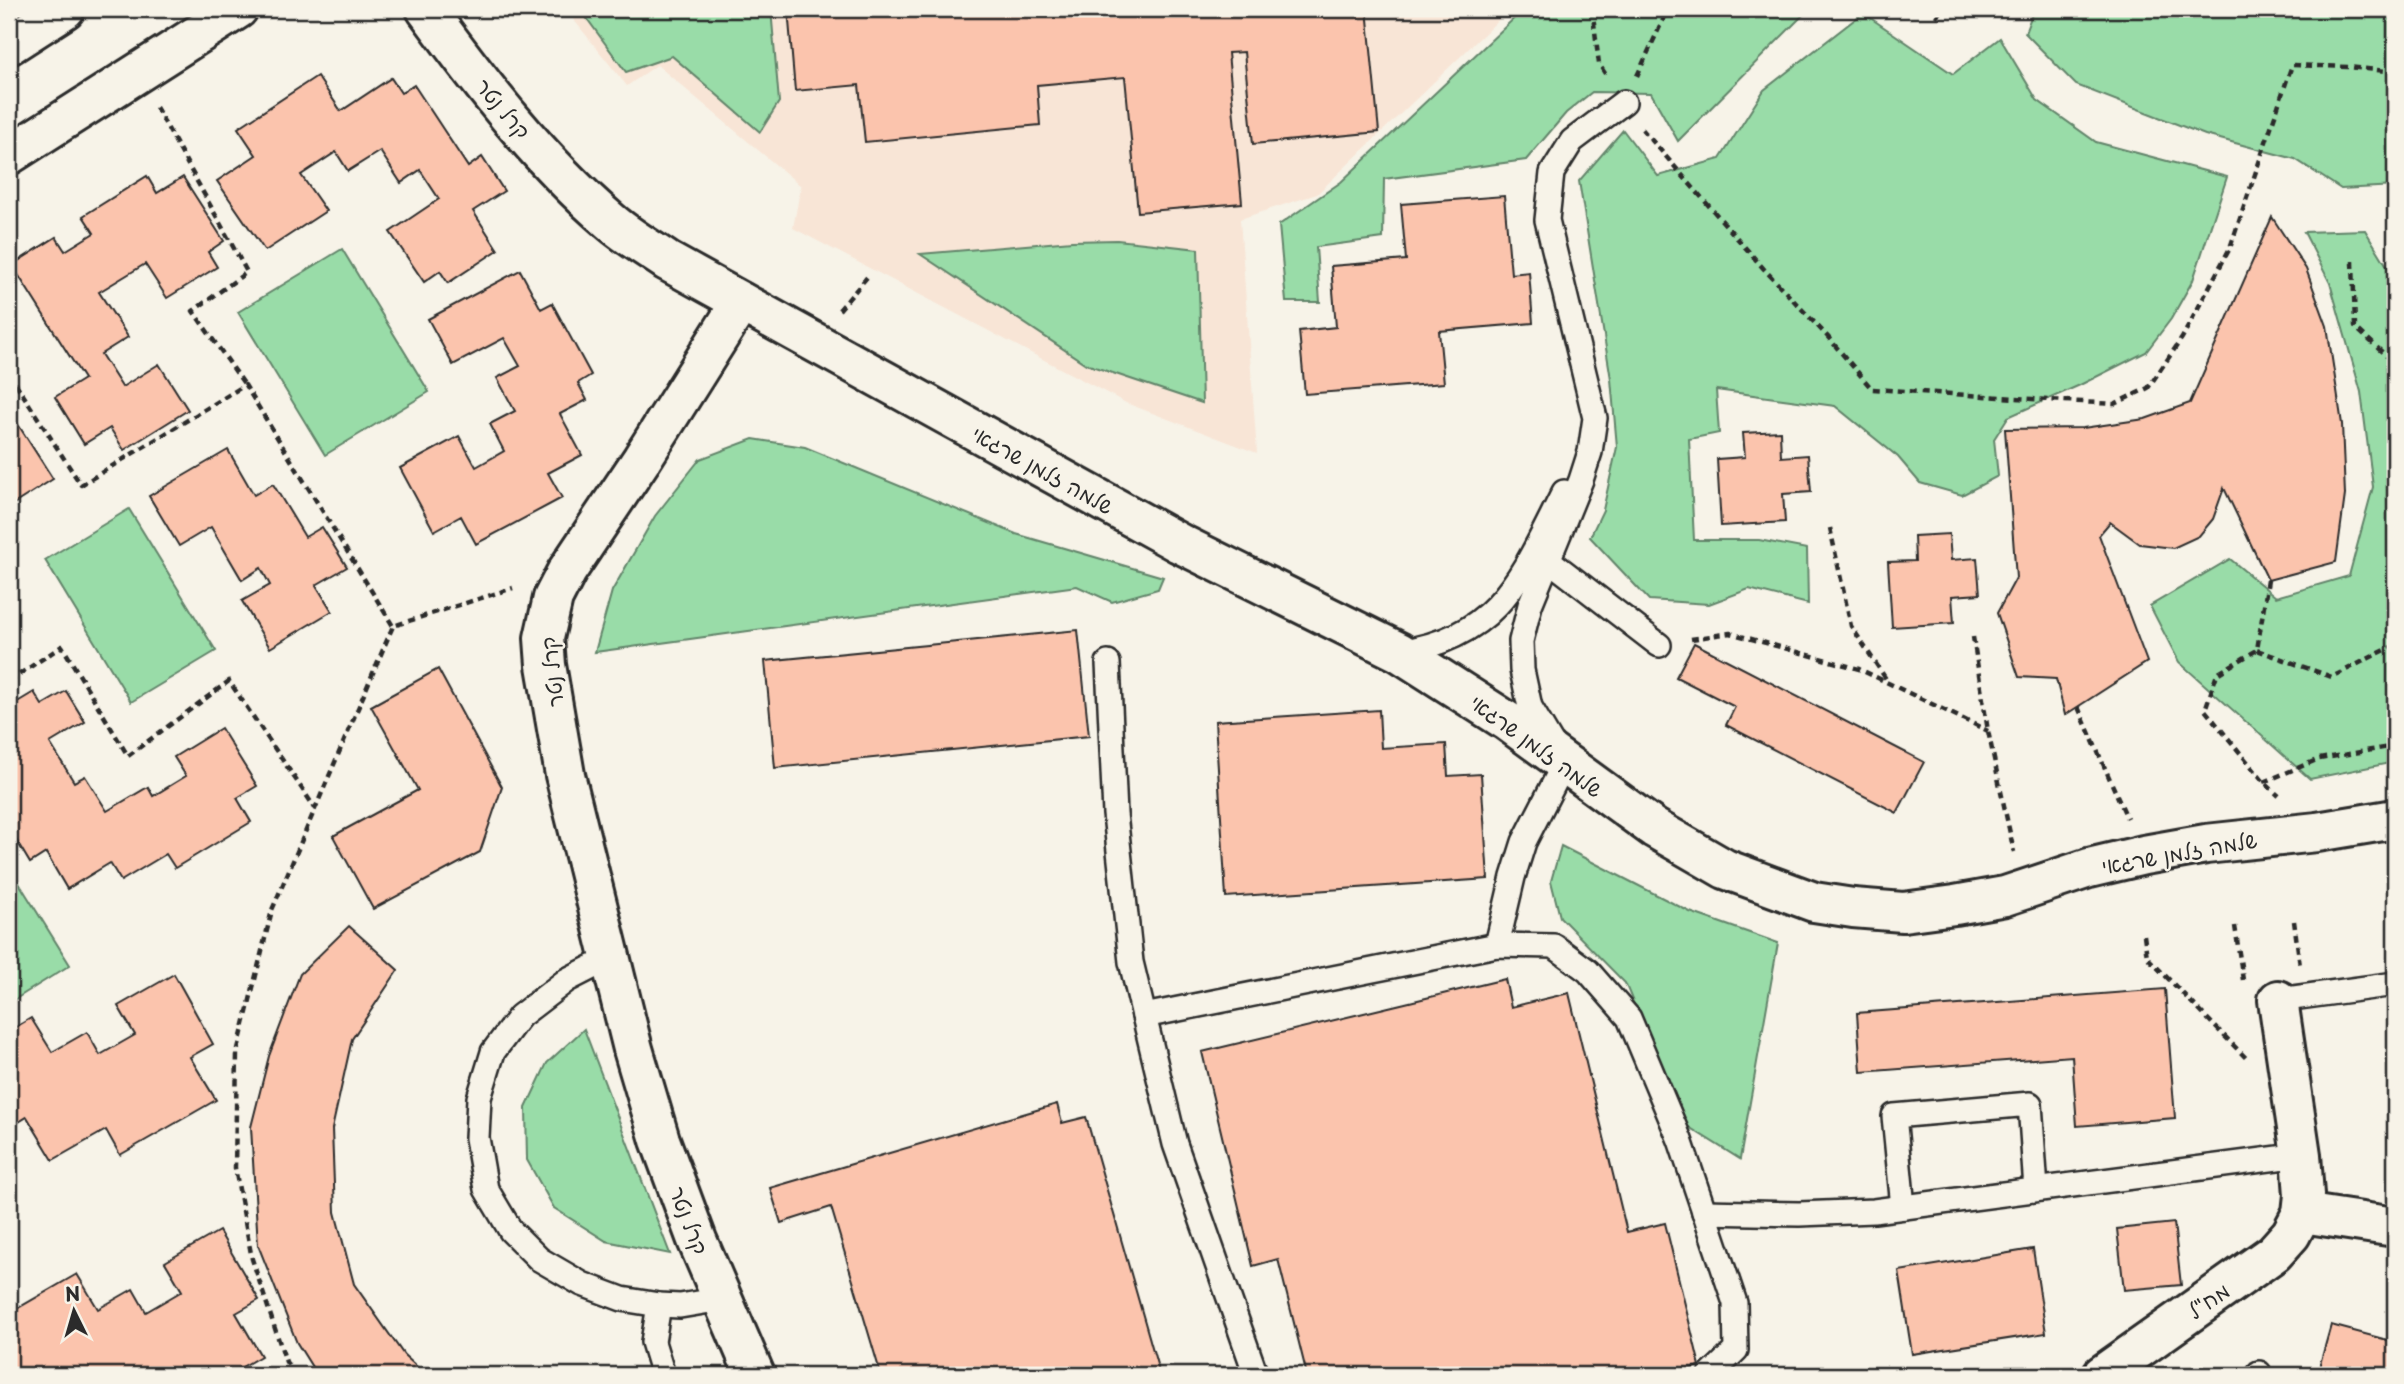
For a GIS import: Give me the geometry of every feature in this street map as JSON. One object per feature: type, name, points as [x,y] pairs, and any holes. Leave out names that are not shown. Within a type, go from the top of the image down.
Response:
[{"type":"street","points":[[9,45],[65,9]]},
{"type":"street","points":[[9,155],[238,9]]},
{"type":"street","name":"קרל נטר","points":[[426,12],[489,91],[569,183],[612,222],[667,261],[741,302],[642,459],[567,571],[553,598],[544,638],[546,665],[565,775],[610,958],[660,1140],[697,1240],[755,1375]]},
{"type":"street","name":"שלמה זלמן שרגאי","points":[[741,302],[1179,543],[1399,652],[1507,721],[1654,828],[1725,869],[1814,902],[1903,912],[2005,896],[2090,868],[2144,855],[2395,819]]},
{"type":"street","points":[[2275,996],[2301,1155],[2304,1195],[2302,1213],[2395,1227]]},
{"type":"street","name":"מח\"ל","points":[[2102,1375],[2274,1253],[2291,1234],[2302,1213]]},
{"type":"lane","points":[[1497,945],[1524,842],[1564,764],[1530,707],[1521,656],[1524,623],[1584,470],[1590,452],[1595,418],[1547,220],[1552,173],[1572,141],[1624,102]]},
{"type":"lane","points":[[1399,652],[1420,649],[1471,628],[1508,594],[1563,493],[1585,447],[1595,418]]},
{"type":"lane","points":[[1550,561],[1659,645]]},
{"type":"lane","points":[[1108,663],[1115,814],[1131,962],[1175,1144],[1256,1375]]},
{"type":"lane","points":[[1144,1016],[1497,945],[1554,947],[1588,971],[1629,1018],[1681,1140],[1735,1303],[1736,1350],[1710,1375]]},
{"type":"lane","points":[[610,958],[567,980],[520,1016],[493,1052],[480,1098],[477,1138],[486,1189],[511,1230],[539,1259],[582,1284],[622,1299],[659,1305],[680,1306],[722,1298]]},
{"type":"lane","points":[[2275,996],[2395,984]]},
{"type":"lane","points":[[1903,1207],[1894,1116],[2030,1104],[2036,1189]]},
{"type":"lane","points":[[1704,1212],[1799,1214],[1874,1211],[2301,1155]]},
{"type":"lane","points":[[659,1305],[653,1342],[663,1375]]},
{"type":"path","points":[[1594,9],[1592,15],[1599,64],[1649,140],[1872,389],[2113,404],[2148,388],[2182,338],[2230,248],[2292,65],[2395,72]]},
{"type":"path","points":[[1624,102],[1668,9]]},
{"type":"path","points":[[1936,17],[1942,9]]},
{"type":"path","points":[[137,72],[247,272],[193,311],[246,385],[393,626]]},
{"type":"path","points":[[2353,261],[2355,327],[2395,364]]},
{"type":"path","points":[[834,317],[868,276]]},
{"type":"path","points":[[9,373],[81,485],[246,385]]},
{"type":"path","points":[[1830,528],[1851,626],[1889,684]]},
{"type":"path","points":[[296,1375],[286,1362],[252,1259],[235,1168],[237,1053],[272,909],[393,626],[567,571]]},
{"type":"path","points":[[2257,650],[2268,580]]},
{"type":"path","points":[[1659,645],[1730,633],[1859,669],[1988,732]]},
{"type":"path","points":[[1973,637],[1988,732],[2015,856]]},
{"type":"path","points":[[2257,650],[2332,677],[2395,645]]},
{"type":"path","points":[[9,681],[62,646],[128,756],[229,681],[315,808]]},
{"type":"path","points":[[2257,650],[2217,674],[2205,710],[2264,782],[2283,800]]},
{"type":"path","points":[[2078,707],[2131,827]]},
{"type":"path","points":[[2264,782],[2319,759],[2395,746]]},
{"type":"path","points":[[2275,996],[2294,921]]},
{"type":"path","points":[[2235,926],[2275,996]]},
{"type":"path","points":[[2144,935],[2147,957],[2247,1060]]},
{"type":"shaded area","points":[[565,9],[1510,9],[1317,194],[1240,219],[1257,453],[1126,403],[793,228],[801,186],[657,65],[627,86]]},
{"type":"green space","points":[[580,9],[771,9],[779,102],[760,132],[672,56],[626,72]]},
{"type":"green space","points":[[1524,9],[1809,9],[1678,141],[1651,93],[1592,92],[1566,113],[1526,160],[1384,179],[1383,238],[1316,247],[1320,302],[1286,302],[1279,225],[1341,182]]},
{"type":"green space","points":[[2034,9],[2395,9],[2395,186],[2341,189],[2295,159],[2205,135],[2076,85],[2025,33]]},
{"type":"green space","points":[[1863,13],[1953,74],[2000,38],[2037,100],[2096,142],[2227,177],[2193,280],[2171,319],[2146,352],[2008,417],[1994,439],[1998,476],[1962,495],[1920,483],[1898,457],[1835,406],[1716,390],[1719,433],[1689,439],[1694,540],[1759,540],[1807,549],[1808,604],[1749,589],[1709,604],[1649,600],[1590,537],[1603,510],[1617,447],[1611,379],[1579,181],[1623,130],[1658,176],[1720,159],[1764,90]]},
{"type":"green space","points":[[2365,230],[2395,279],[2395,762],[2310,779],[2179,662],[2150,606],[2230,559],[2276,597],[2349,576],[2373,487],[2361,392],[2330,283],[2304,232]]},
{"type":"green space","points":[[1117,240],[1198,249],[1202,403],[1086,364],[920,254],[1072,241]]},
{"type":"green space","points":[[342,249],[429,392],[325,455],[238,312]]},
{"type":"green space","points":[[753,439],[805,447],[1016,534],[1163,577],[1158,589],[1112,602],[1077,586],[595,652],[612,591],[655,516],[700,459]]},
{"type":"green space","points":[[129,509],[216,651],[131,702],[45,560]]},
{"type":"green space","points":[[1561,846],[1690,912],[1778,943],[1740,1159],[1684,1124],[1625,983],[1560,917],[1551,881]]},
{"type":"green space","points":[[9,867],[70,965],[9,1003]]},
{"type":"green space","points":[[584,1029],[670,1254],[606,1241],[554,1208],[527,1160],[526,1108],[547,1063]]},
{"type":"building","points":[[788,9],[1367,9],[1379,132],[1253,144],[1244,52],[1228,53],[1242,203],[1138,212],[1125,77],[1037,85],[1040,125],[865,142],[859,85],[795,91]]},
{"type":"building","points":[[317,76],[341,111],[391,78],[401,93],[414,85],[468,167],[482,157],[504,191],[473,211],[498,250],[448,283],[440,271],[424,282],[390,232],[439,199],[420,170],[401,183],[380,151],[348,171],[336,152],[301,175],[326,211],[265,251],[217,181],[256,155],[238,128]]},
{"type":"building","points":[[147,176],[157,193],[183,177],[224,241],[208,252],[217,267],[167,298],[145,264],[99,292],[128,337],[101,354],[122,387],[159,364],[188,410],[124,450],[110,428],[84,444],[55,397],[84,379],[12,265],[56,237],[65,251],[94,233],[83,216]]},
{"type":"building","points":[[1504,196],[1511,274],[1529,272],[1533,323],[1439,331],[1444,383],[1305,394],[1299,331],[1336,327],[1331,266],[1406,260],[1401,204]]},
{"type":"building","points":[[2272,217],[2306,269],[2327,326],[2342,424],[2345,495],[2336,562],[2268,580],[2224,488],[2213,519],[2199,536],[2173,548],[2140,544],[2110,522],[2099,535],[2147,662],[2065,715],[2056,679],[2019,677],[1997,613],[2016,578],[2005,429],[2083,428],[2145,419],[2190,403]]},
{"type":"building","points":[[520,270],[541,309],[552,303],[591,375],[578,383],[587,400],[560,414],[582,455],[548,473],[562,498],[476,544],[461,516],[434,531],[400,468],[459,436],[476,467],[504,451],[490,424],[515,411],[497,378],[520,366],[504,338],[453,365],[428,319]]},
{"type":"building","points":[[9,413],[53,479],[9,507]]},
{"type":"building","points":[[1780,431],[1781,457],[1808,455],[1811,492],[1783,494],[1785,522],[1721,526],[1717,459],[1745,457],[1743,433]]},
{"type":"building","points":[[228,450],[254,495],[273,484],[305,537],[322,527],[347,567],[316,585],[332,611],[270,648],[242,601],[270,585],[261,568],[242,580],[211,527],[179,546],[149,496]]},
{"type":"building","points":[[1949,534],[1951,560],[1977,558],[1980,594],[1952,596],[1954,623],[1892,627],[1888,562],[1915,561],[1914,536]]},
{"type":"building","points":[[1078,630],[1089,736],[775,768],[765,661]]},
{"type":"building","points":[[1694,643],[1924,762],[1897,813],[1726,725],[1735,707],[1676,677]]},
{"type":"building","points":[[438,669],[502,787],[480,852],[373,909],[333,836],[418,790],[371,706]]},
{"type":"building","points":[[66,691],[85,722],[50,743],[74,782],[85,776],[107,811],[148,787],[153,796],[186,776],[174,757],[221,728],[257,786],[237,798],[251,822],[175,868],[166,854],[121,881],[110,863],[67,889],[46,853],[30,863],[9,828],[9,707],[34,692],[42,705]]},
{"type":"building","points":[[1379,710],[1381,748],[1446,744],[1448,776],[1481,774],[1488,879],[1226,897],[1215,721]]},
{"type":"building","points":[[349,926],[398,970],[352,1039],[332,1129],[335,1212],[354,1284],[404,1355],[426,1375],[317,1375],[297,1343],[258,1245],[251,1127],[269,1056],[300,974]]},
{"type":"building","points":[[174,974],[213,1044],[190,1057],[216,1100],[120,1155],[106,1130],[53,1160],[27,1117],[9,1128],[9,1031],[31,1018],[52,1052],[87,1032],[100,1055],[135,1035],[118,1006]]},
{"type":"building","points":[[1505,979],[1511,1007],[1569,993],[1627,1232],[1665,1223],[1700,1366],[1661,1375],[1307,1375],[1278,1259],[1253,1266],[1202,1052]]},
{"type":"building","points":[[2165,989],[2175,1118],[2077,1126],[2072,1056],[1861,1072],[1857,1013]]},
{"type":"building","points":[[1057,1104],[1062,1123],[1086,1117],[1160,1375],[881,1375],[831,1207],[781,1223],[770,1188]]},
{"type":"building","points":[[2174,1223],[2181,1285],[2124,1290],[2117,1229]]},
{"type":"building","points":[[219,1231],[259,1300],[236,1313],[261,1356],[228,1375],[76,1375],[74,1372],[68,1375],[9,1375],[9,1291],[18,1308],[77,1274],[98,1309],[133,1289],[146,1312],[182,1291],[165,1262]]},
{"type":"building","points":[[2033,1249],[2046,1333],[1912,1354],[1899,1271]]},
{"type":"building","points":[[2331,1325],[2395,1342],[2395,1375],[2317,1375]]}]
